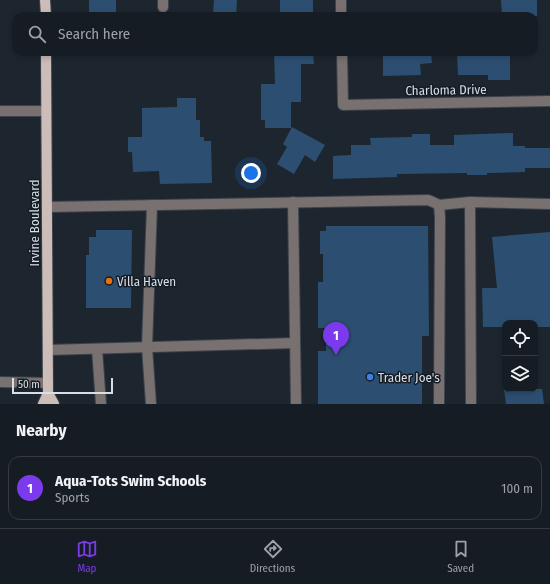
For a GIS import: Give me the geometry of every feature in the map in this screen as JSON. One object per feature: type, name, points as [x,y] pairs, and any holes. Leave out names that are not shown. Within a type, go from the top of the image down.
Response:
[{"type":"main road","points":[[45,0],[46,12]]},
{"type":"main road","name":"Irvine Boulevard","points":[[43,404],[48,388],[46,56]]},
{"type":"main road","name":"Irvine Boulevard","points":[[48,388],[54,404]]},
{"type":"street","points":[[341,0],[341,12]]},
{"type":"street","name":"Charloma Drive","points":[[342,56],[343,105],[550,101]]},
{"type":"street","points":[[0,111],[46,111]]},
{"type":"street","points":[[47,207],[428,200],[439,205],[470,202],[550,204]]},
{"type":"street","points":[[293,202],[296,404]]},
{"type":"street","points":[[470,202],[471,404]]},
{"type":"street","points":[[151,404],[147,347],[152,205]]},
{"type":"street","points":[[439,205],[439,404]]},
{"type":"street","points":[[48,350],[295,343]]},
{"type":"street","points":[[97,349],[101,404]]},
{"type":"street","points":[[0,382],[48,388]]},
{"type":"building","points":[[89,0],[116,0],[116,12],[89,12]]},
{"type":"building","points":[[214,0],[237,0],[236,12],[213,12]]},
{"type":"building","points":[[280,0],[313,0],[313,12],[280,12]]},
{"type":"building","points":[[501,0],[537,0],[537,12],[502,12]]},
{"type":"building","points":[[274,56],[313,56],[314,64],[301,64],[301,102],[291,102],[291,128],[265,128],[265,120],[261,120],[261,84],[275,84]]},
{"type":"building","points":[[383,56],[431,56],[432,63],[420,64],[421,75],[383,76]]},
{"type":"building","points":[[457,56],[510,56],[510,80],[488,80],[488,75],[458,75]]},
{"type":"building","points":[[177,98],[196,98],[196,120],[200,120],[200,137],[204,137],[204,141],[211,141],[212,183],[160,184],[159,171],[133,172],[132,152],[128,152],[128,137],[142,137],[142,108],[177,107]]},
{"type":"building","points":[[292,127],[325,145],[315,162],[305,155],[294,174],[277,164],[287,147],[283,144]]},
{"type":"building","points":[[513,133],[513,146],[525,146],[525,148],[550,148],[550,168],[525,168],[525,172],[487,173],[487,175],[467,175],[467,173],[397,174],[397,177],[333,179],[333,156],[351,155],[351,145],[371,145],[370,138],[412,137],[412,134],[430,134],[430,145],[454,145],[454,135]]},
{"type":"building","points":[[326,226],[428,226],[429,336],[422,336],[422,404],[318,404],[318,351],[326,351],[326,328],[318,328],[318,282],[323,282],[323,254],[320,254],[320,231],[326,231]]},
{"type":"building","name":"Villa Haven","points":[[96,230],[132,230],[131,308],[86,308],[86,255],[89,255],[89,237],[96,237]]},
{"type":"building","points":[[550,232],[550,327],[538,327],[538,320],[502,320],[502,327],[483,327],[482,288],[497,288],[492,237]]},
{"type":"building","points":[[538,389],[542,389],[544,404],[506,404],[504,392],[538,392]]},
{"type":"place","name":"Villa Haven","points":[[109,281]]},
{"type":"place","name":"Aqua-Tots Swim Schools","points":[[336,355]]},
{"type":"place","name":"Trader Joe's","points":[[370,377]]}]
